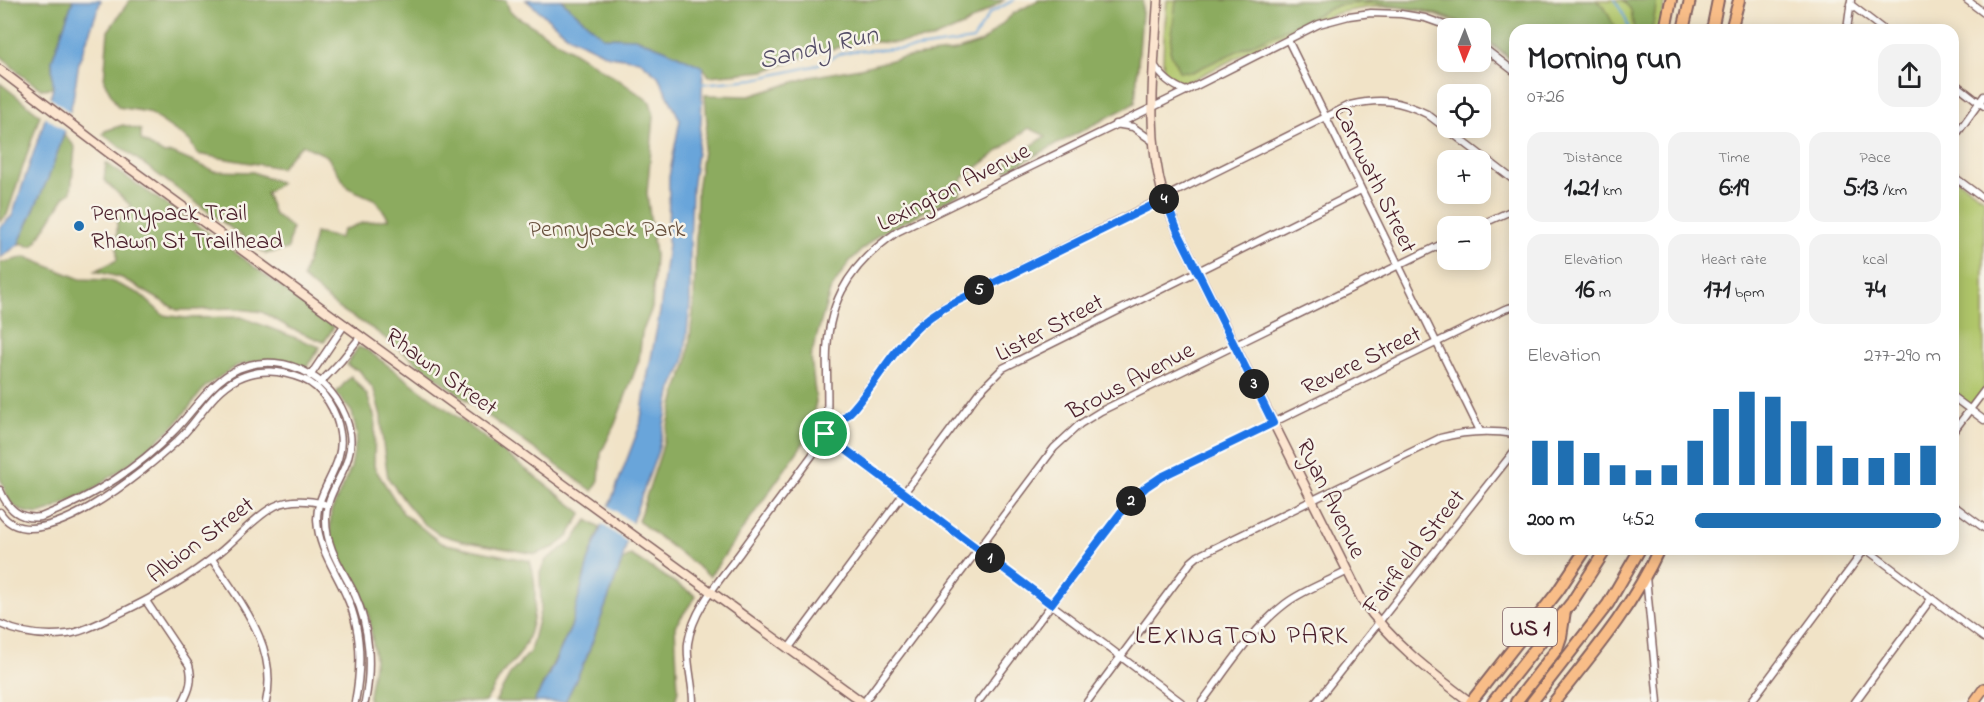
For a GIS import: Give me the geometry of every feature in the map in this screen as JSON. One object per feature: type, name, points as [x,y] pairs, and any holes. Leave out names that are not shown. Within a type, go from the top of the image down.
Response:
[{"type":"highway","points":[[1666,24],[1671,0]]},
{"type":"highway","points":[[1684,24],[1690,0]]},
{"type":"highway","points":[[1713,24],[1719,0]]},
{"type":"highway","points":[[1733,24],[1739,0]]},
{"type":"highway","name":"US 1","points":[[1470,702],[1558,591],[1582,555]]},
{"type":"highway","name":"US 1","points":[[1493,702],[1583,587],[1602,555]]},
{"type":"highway","name":"US 1","points":[[1532,702],[1608,604],[1637,555]]},
{"type":"highway","name":"US 1","points":[[1554,702],[1623,614],[1656,555]]},
{"type":"highway","points":[[1516,702],[1557,649],[1562,638],[1565,611]]},
{"type":"main road","name":"Ryan Avenue","points":[[1158,0],[1152,106],[1154,142],[1165,199],[1178,232],[1362,600],[1379,623],[1421,665],[1470,702]]},
{"type":"main road","name":"Rhawn Street","points":[[0,70],[109,153],[863,702]]},
{"type":"main road","points":[[1974,702],[1984,688]]},
{"type":"street","points":[[1967,0],[1984,13]]},
{"type":"street","points":[[1848,24],[1850,2]]},
{"type":"street","points":[[1850,2],[1877,24]]},
{"type":"street","name":"Lexington Avenue","points":[[825,434],[826,349],[829,326],[838,298],[852,273],[866,255],[897,232],[1319,24],[1371,13],[1401,14],[1437,22]]},
{"type":"street","name":"Carnwath Street","points":[[1288,40],[1480,431]]},
{"type":"street","points":[[1491,53],[1509,67]]},
{"type":"street","points":[[1154,65],[1164,78],[1174,86],[1186,91]]},
{"type":"street","points":[[1959,86],[1982,101],[1959,131]]},
{"type":"street","points":[[693,702],[688,644],[693,623],[711,592],[825,434],[852,410],[907,337],[924,321],[953,303],[1350,105],[1366,101],[1400,102],[1427,114],[1509,176]]},
{"type":"street","points":[[1115,124],[1133,127],[1154,142]]},
{"type":"street","points":[[1959,180],[1984,199]]},
{"type":"street","name":"Lister Street","points":[[788,649],[979,392],[1004,368],[1362,190]]},
{"type":"street","points":[[1491,220],[1509,212]]},
{"type":"street","name":"Brous Avenue","points":[[863,702],[1054,448],[1080,424],[1101,411],[1437,246]]},
{"type":"street","name":"Revere Street","points":[[978,702],[1125,507],[1146,487],[1161,477],[1509,308]]},
{"type":"street","points":[[307,381],[345,324]]},
{"type":"street","points":[[316,388],[361,336]]},
{"type":"street","points":[[0,490],[6,504],[16,514],[38,518],[71,504],[115,480],[173,433],[218,381],[240,369],[263,362],[276,362],[288,364],[311,375],[327,387],[341,406],[350,434],[350,456],[328,505],[325,518],[330,546],[355,596],[364,624],[369,664],[365,702]]},
{"type":"street","points":[[0,512],[15,525],[31,529],[68,517],[134,478],[179,439],[219,393],[238,379],[262,371],[287,374],[307,381],[332,406],[337,417],[342,446],[337,467],[320,503],[317,518],[322,546],[347,596],[356,626],[360,664],[355,702]]},
{"type":"street","points":[[1959,424],[1984,391]]},
{"type":"street","points":[[1959,402],[1984,420]]},
{"type":"street","points":[[1087,702],[1191,562],[1198,556],[1440,438],[1480,431],[1509,433]]},
{"type":"street","points":[[173,433],[179,439]]},
{"type":"street","points":[[825,434],[1181,702]]},
{"type":"street","name":"Fairfield Street","points":[[1316,702],[1509,458]]},
{"type":"street","name":"Albion Street","points":[[0,624],[28,634],[49,636],[69,634],[90,627],[146,601],[212,559],[275,506],[291,501],[328,505]]},
{"type":"street","points":[[1959,509],[1984,528]]},
{"type":"street","points":[[38,518],[39,528]]},
{"type":"street","points":[[1751,702],[1861,555]]},
{"type":"street","points":[[1873,555],[1984,638]]},
{"type":"street","points":[[212,559],[255,625],[262,641],[269,676],[266,702]]},
{"type":"street","points":[[1202,702],[1249,638],[1266,620],[1287,602],[1346,572]]},
{"type":"street","points":[[1646,575],[1658,702]]},
{"type":"street","points":[[1856,702],[1931,599]]},
{"type":"street","points":[[146,601],[189,665],[190,688],[183,702]]},
{"type":"street","points":[[356,626],[364,624]]},
{"type":"green space","points":[[0,0],[73,0],[52,60],[53,88],[41,89],[20,74],[0,55]]},
{"type":"green space","name":"Pennypack Park","points":[[130,0],[506,0],[510,12],[650,102],[654,116],[647,193],[655,255],[652,308],[642,333],[639,360],[615,424],[601,453],[599,480],[593,491],[481,411],[373,329],[338,308],[303,278],[315,233],[339,238],[343,230],[362,223],[389,219],[376,200],[348,188],[327,156],[303,145],[281,168],[197,154],[190,141],[148,112],[118,107],[104,81],[108,31]]},
{"type":"green space","points":[[561,0],[1004,0],[965,25],[932,39],[892,43],[864,41],[816,53],[765,71],[709,76],[703,67],[635,38],[603,37]]},
{"type":"green space","points":[[1039,0],[1143,0],[1135,103],[1006,171],[1007,162],[1046,136],[1029,128],[963,178],[960,194],[879,234],[850,261],[830,291],[811,356],[816,402],[807,438],[710,576],[638,521],[687,363],[694,304],[697,190],[707,124],[705,95],[750,96],[810,77],[899,58],[955,51],[982,42],[1014,13]]},
{"type":"green space","points":[[1167,0],[1666,0],[1660,24],[1509,24],[1509,58],[1491,45],[1491,18],[1442,18],[1403,8],[1377,7],[1341,12],[1308,23],[1187,82],[1180,83],[1170,79],[1163,65]]},
{"type":"green space","points":[[1176,0],[1595,0],[1604,6],[1613,24],[1509,24],[1509,57],[1491,43],[1491,18],[1448,18],[1423,10],[1369,3],[1338,5],[1192,72],[1179,71],[1170,51]]},
{"type":"green space","points":[[1623,0],[1657,0],[1653,24],[1633,24],[1631,10]]},
{"type":"green space","points":[[0,83],[40,115],[7,215],[0,221]]},
{"type":"green space","points":[[123,125],[141,130],[141,140],[164,154],[172,153],[214,171],[253,172],[281,183],[266,193],[274,214],[292,228],[288,249],[266,254],[103,134],[105,131]]},
{"type":"green space","points":[[64,134],[75,147],[71,192],[65,196],[34,245],[28,246],[22,243],[18,245],[49,176]]},
{"type":"green space","points":[[106,163],[228,247],[334,327],[324,342],[290,328],[262,312],[231,308],[177,310],[122,278],[95,271],[117,260],[117,222],[131,206],[104,180]]},
{"type":"green space","points":[[1959,180],[1984,199],[1984,391],[1970,410],[1959,402]]},
{"type":"green space","points":[[26,257],[80,279],[108,280],[140,294],[163,315],[185,318],[241,317],[320,347],[306,368],[283,361],[263,360],[236,366],[206,386],[175,425],[138,457],[91,491],[39,514],[25,512],[15,507],[8,499],[0,477],[0,263]]},
{"type":"green space","points":[[358,347],[367,350],[582,513],[568,537],[555,547],[536,554],[462,541],[439,534],[423,523],[388,478],[381,416],[374,390],[359,370],[347,365]]},
{"type":"green space","points":[[351,376],[367,395],[375,418],[374,467],[403,513],[441,543],[530,561],[535,596],[530,631],[518,657],[505,670],[485,702],[368,702],[375,658],[369,617],[355,581],[340,560],[330,536],[331,512],[351,468],[357,435],[352,412],[336,393]]},
{"type":"green space","points":[[587,520],[600,528],[589,559],[571,627],[534,702],[495,702],[511,673],[530,652],[541,608],[540,573],[546,560],[573,541]]},
{"type":"green space","points":[[631,555],[696,596],[675,626],[678,690],[675,702],[565,702],[586,659],[622,561]]},
{"type":"water","points":[[73,0],[101,0],[79,62],[64,134],[49,176],[18,245],[0,258],[0,227],[12,216],[45,119],[53,88],[52,60]]},
{"type":"water","points":[[526,0],[561,0],[603,37],[635,38],[703,67],[701,123],[692,190],[690,304],[684,362],[672,389],[658,451],[633,519],[622,561],[586,659],[565,702],[534,702],[571,627],[589,559],[640,425],[660,312],[668,244],[669,177],[680,120],[658,76],[639,60],[609,56],[570,37]]},
{"type":"pier","points":[[48,96],[72,114],[68,133],[43,115]]},
{"type":"pier","points":[[606,504],[635,525],[630,544],[599,522]]},
{"type":"waterway","name":"Sandy Run","points":[[700,84],[755,79],[814,66],[839,54],[853,51],[918,48],[973,40],[990,13],[1014,0]]},
{"type":"waterway","name":"Sandy Run","points":[[1615,0],[1627,24]]},
{"type":"place","name":"Pennypack Trail Rhawn St Trailhead","points":[[79,226]]},
{"type":"district","name":"LEXINGTON PARK","points":[[1242,634]]},
{"type":"route","points":[[1165,199],[1178,232],[1273,423],[1152,482],[1125,507],[1051,604],[825,434],[852,410],[907,337],[942,308],[1165,199]]}]
